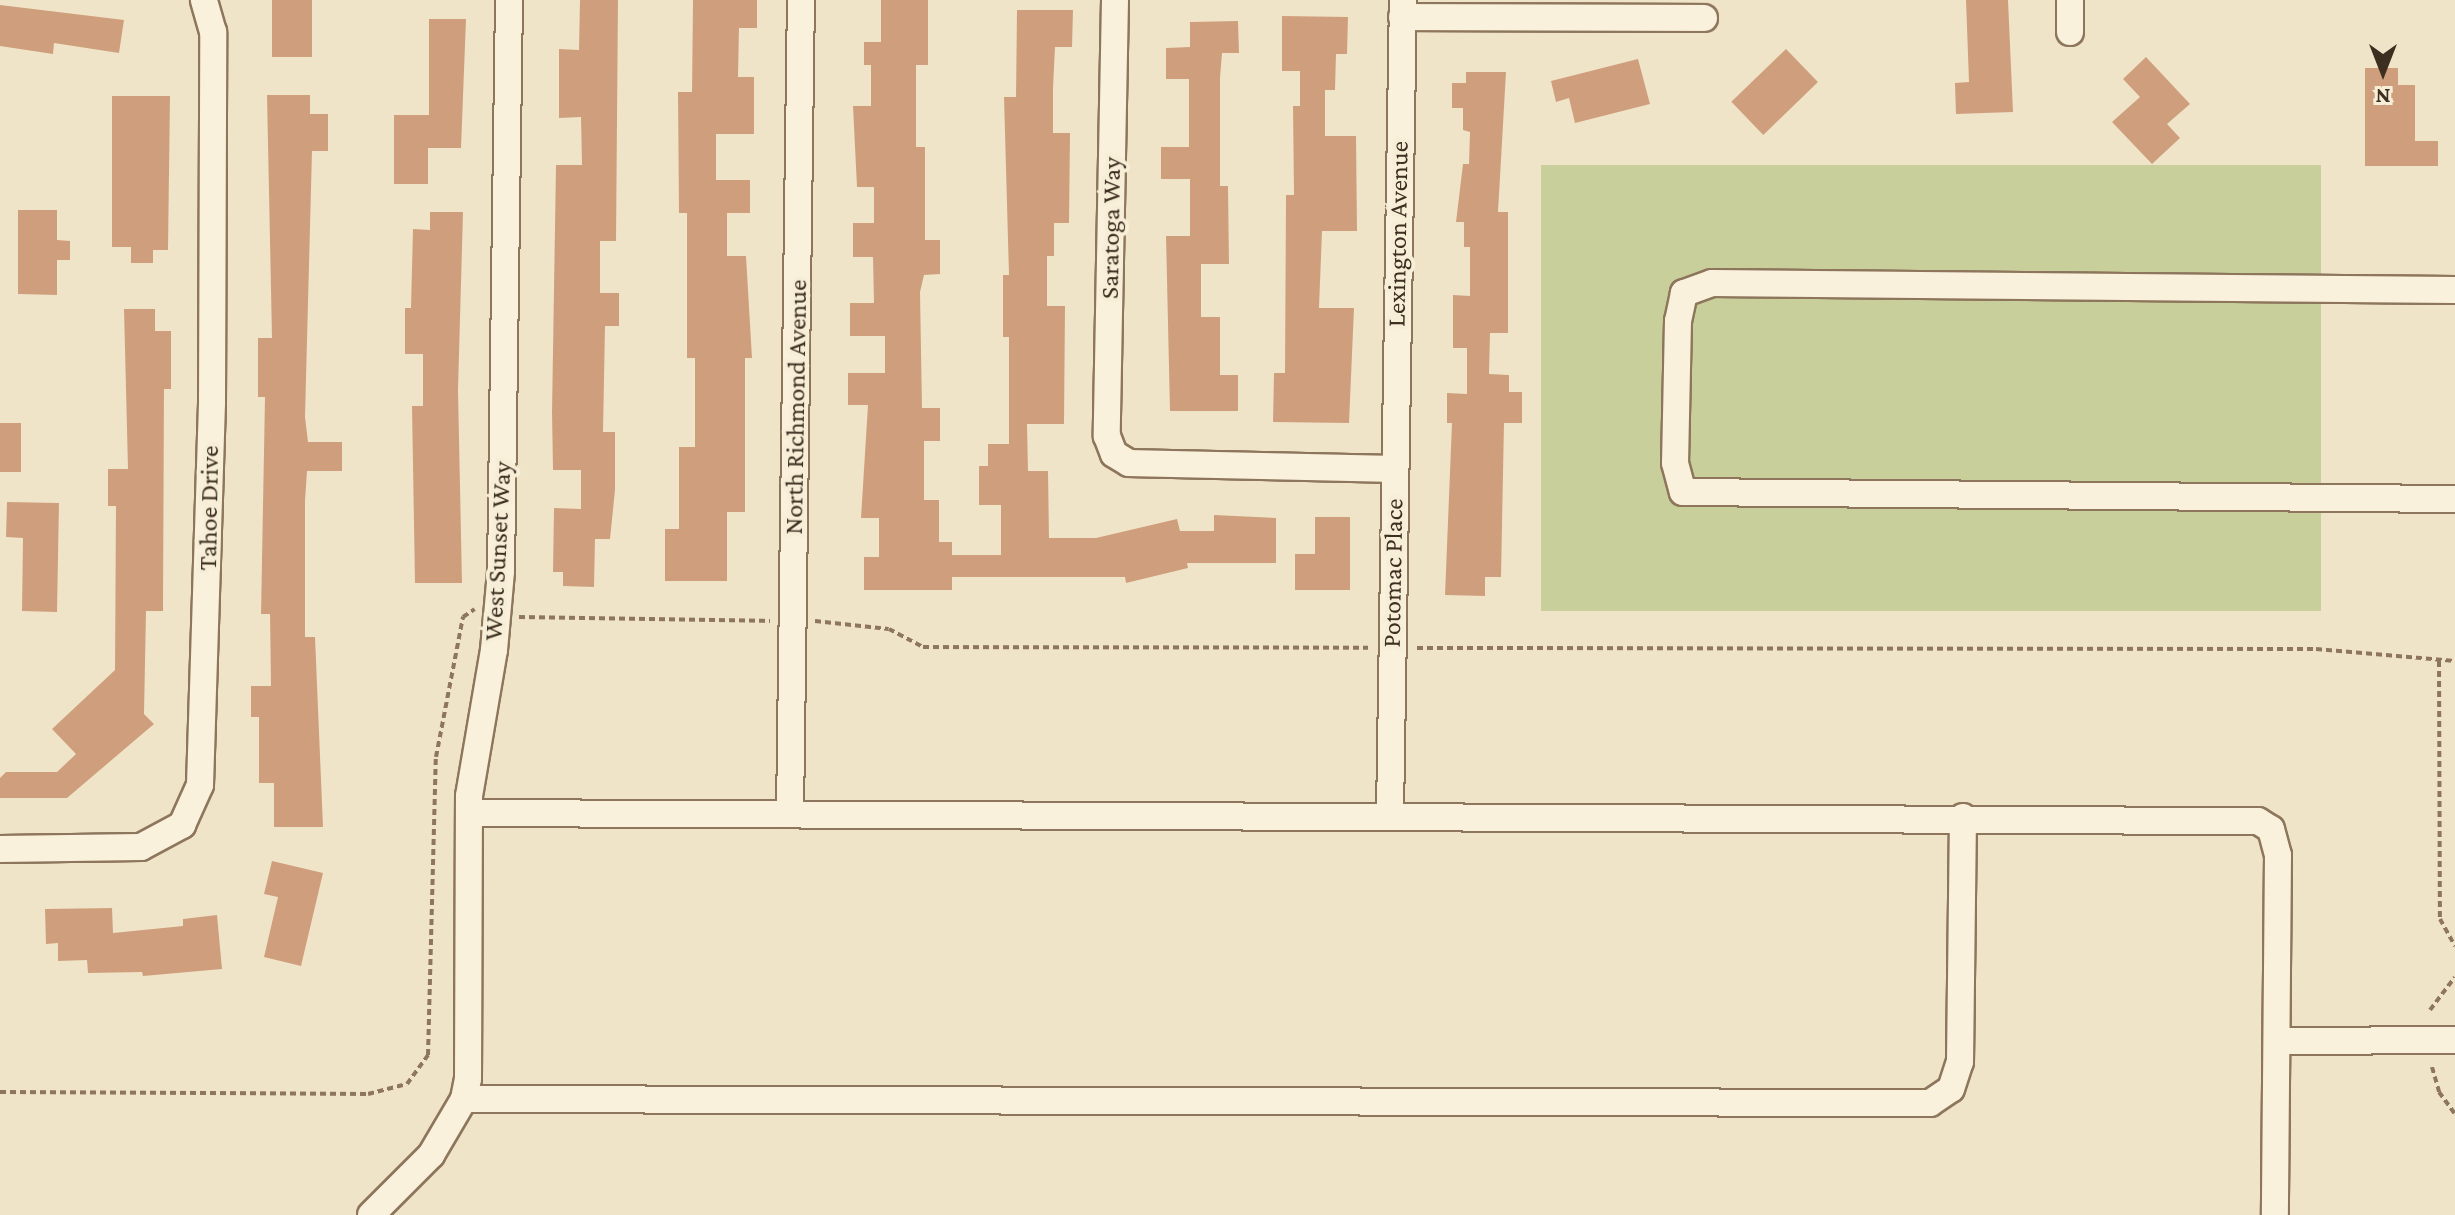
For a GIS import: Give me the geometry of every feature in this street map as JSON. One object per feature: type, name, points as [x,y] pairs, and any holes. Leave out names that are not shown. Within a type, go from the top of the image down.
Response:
[{"type":"street","name":"Tahoe Drive","points":[[0,849],[141,847],[182,825],[200,785],[212,372],[213,32],[204,0]]},
{"type":"street","name":"West Sunset Way","points":[[464,1099],[468,1079],[469,813],[499,613],[509,0]]},
{"type":"street","name":"North Richmond Avenue","points":[[790,814],[801,0]]},
{"type":"street","name":"Saratoga Way","points":[[1114,454],[1107,436],[1115,0]]},
{"type":"street","points":[[2070,0],[2070,32]]},
{"type":"street","points":[[1402,8],[1704,18]]},
{"type":"street","name":"Lexington Avenue","points":[[1394,469],[1402,8]]},
{"type":"street","points":[[2455,290],[1712,283],[1684,293],[1678,321],[1675,463],[1683,492],[2455,499]]},
{"type":"street","name":"Potomac Place","points":[[1114,454],[1129,463],[1394,469],[1390,815]]},
{"type":"street","points":[[469,813],[2229,818],[2266,825],[2278,855],[2275,1215]]},
{"type":"street","points":[[371,1215],[419,1170],[464,1099],[1930,1103],[1951,1089],[1960,1062],[1963,817]]},
{"type":"street","points":[[2277,1041],[2455,1040]]},
{"type":"path","points":[[0,1092],[368,1094],[407,1084],[428,1055],[434,774],[463,617],[476,609],[529,619],[793,621],[889,629],[923,647],[2316,649],[2455,661]]},
{"type":"path","points":[[2439,661],[2440,919],[2455,946]]},
{"type":"path","points":[[2430,1010],[2455,977]]},
{"type":"path","points":[[2432,1067],[2439,1092],[2455,1114]]},
{"type":"green space","points":[[1541,165],[2321,165],[2321,611],[1541,611]]},
{"type":"building","points":[[272,0],[312,0],[312,57],[272,57]]},
{"type":"building","points":[[580,0],[618,0],[616,241],[600,241],[600,293],[619,293],[619,326],[605,326],[603,432],[615,432],[615,490],[610,539],[595,539],[594,587],[563,586],[563,572],[553,572],[554,508],[581,509],[581,470],[553,470],[552,412],[556,165],[582,165],[581,117],[559,118],[559,49],[579,50]]},
{"type":"building","points":[[693,0],[757,0],[757,28],[739,28],[738,77],[754,77],[754,134],[716,134],[716,180],[750,180],[750,213],[727,213],[727,256],[746,256],[752,358],[745,358],[745,512],[727,512],[727,581],[665,581],[665,529],[679,529],[679,447],[695,447],[695,358],[687,358],[687,213],[679,213],[678,92],[692,92]]},
{"type":"building","points":[[881,0],[928,0],[928,65],[916,65],[916,147],[925,147],[925,240],[940,240],[940,274],[924,275],[920,292],[922,408],[940,408],[940,441],[924,441],[924,500],[939,500],[939,542],[952,542],[952,555],[1001,555],[1001,505],[979,505],[979,466],[988,466],[988,444],[1009,444],[1009,337],[1003,337],[1003,275],[1009,275],[1004,97],[1016,97],[1017,10],[1073,10],[1072,47],[1055,47],[1053,88],[1053,133],[1070,133],[1069,223],[1054,223],[1054,256],[1047,256],[1047,306],[1065,306],[1064,424],[1027,424],[1028,471],[1048,471],[1049,538],[1096,538],[1177,519],[1180,531],[1214,531],[1214,515],[1276,518],[1276,563],[1187,563],[1188,568],[1126,583],[1125,577],[952,577],[952,590],[864,590],[864,557],[879,557],[879,518],[861,518],[868,405],[848,405],[848,373],[885,373],[885,336],[850,336],[850,303],[874,303],[873,257],[853,257],[853,223],[874,223],[874,187],[857,187],[853,106],[871,106],[871,65],[864,65],[864,42],[881,42]]},
{"type":"building","points":[[1966,0],[2008,0],[2013,112],[1956,114],[1955,83],[1969,82]]},
{"type":"building","points":[[0,5],[124,20],[119,53],[54,43],[53,54],[0,46]]},
{"type":"building","points":[[1282,16],[1348,17],[1347,54],[1336,54],[1335,90],[1325,90],[1325,136],[1356,136],[1357,231],[1322,231],[1319,308],[1354,308],[1349,423],[1273,422],[1274,373],[1285,373],[1286,195],[1294,195],[1293,106],[1300,106],[1300,71],[1282,71]]},
{"type":"building","points":[[429,19],[466,19],[461,148],[428,148],[428,184],[394,184],[394,115],[429,115]]},
{"type":"building","points":[[1238,21],[1239,53],[1222,53],[1220,78],[1220,186],[1228,186],[1229,264],[1201,264],[1201,317],[1220,317],[1220,375],[1238,375],[1238,411],[1170,411],[1166,236],[1190,236],[1190,179],[1161,179],[1161,147],[1189,147],[1189,79],[1166,79],[1166,48],[1190,47],[1190,22]]},
{"type":"building","points":[[1786,49],[1818,82],[1763,135],[1731,102]]},
{"type":"building","points":[[2146,57],[2190,104],[2167,124],[2180,138],[2152,164],[2112,122],[2140,97],[2123,79]]},
{"type":"building","points":[[1638,59],[1650,104],[1575,123],[1569,98],[1556,102],[1551,81]]},
{"type":"building","points":[[2365,68],[2398,68],[2398,85],[2415,85],[2415,141],[2438,141],[2438,166],[2365,166]]},
{"type":"building","points":[[1466,72],[1506,72],[1498,212],[1508,212],[1508,333],[1490,333],[1489,374],[1509,375],[1509,392],[1522,392],[1522,423],[1504,423],[1501,577],[1485,577],[1485,596],[1445,595],[1452,423],[1447,423],[1447,393],[1467,394],[1467,348],[1453,348],[1453,295],[1470,296],[1470,247],[1464,247],[1464,222],[1456,222],[1463,164],[1469,164],[1470,132],[1463,130],[1463,108],[1452,108],[1452,83],[1466,83]]},
{"type":"building","points":[[267,95],[310,95],[310,114],[328,114],[328,151],[312,151],[305,417],[308,442],[342,442],[342,471],[307,471],[305,501],[305,637],[315,637],[323,827],[274,827],[274,783],[259,783],[259,717],[251,717],[251,686],[271,686],[270,614],[261,614],[265,397],[258,397],[258,338],[272,338]]},
{"type":"building","points":[[112,96],[170,96],[168,250],[153,250],[153,263],[131,263],[131,247],[112,247]]},
{"type":"building","points":[[18,210],[57,210],[57,240],[70,241],[70,260],[57,260],[57,295],[18,294]]},
{"type":"building","points":[[430,212],[463,212],[458,390],[462,583],[415,583],[412,406],[423,406],[423,354],[405,354],[405,308],[411,308],[413,229],[430,230]]},
{"type":"building","points":[[124,309],[155,309],[155,331],[171,331],[171,389],[164,389],[163,611],[146,611],[144,714],[154,724],[67,798],[0,798],[0,778],[6,772],[57,772],[76,754],[52,729],[115,670],[116,506],[108,506],[108,469],[128,469]]},
{"type":"building","points":[[0,423],[21,423],[21,472],[0,472]]},
{"type":"building","points":[[7,502],[59,503],[57,612],[22,611],[23,538],[6,537]]},
{"type":"building","points":[[1315,517],[1350,517],[1350,590],[1295,590],[1295,554],[1315,554]]},
{"type":"building","points":[[272,861],[323,873],[301,966],[264,957],[278,897],[264,894]]},
{"type":"building","points":[[112,908],[113,933],[183,926],[183,919],[217,915],[222,969],[143,976],[142,972],[88,973],[87,960],[58,961],[58,943],[46,944],[45,909]]}]
